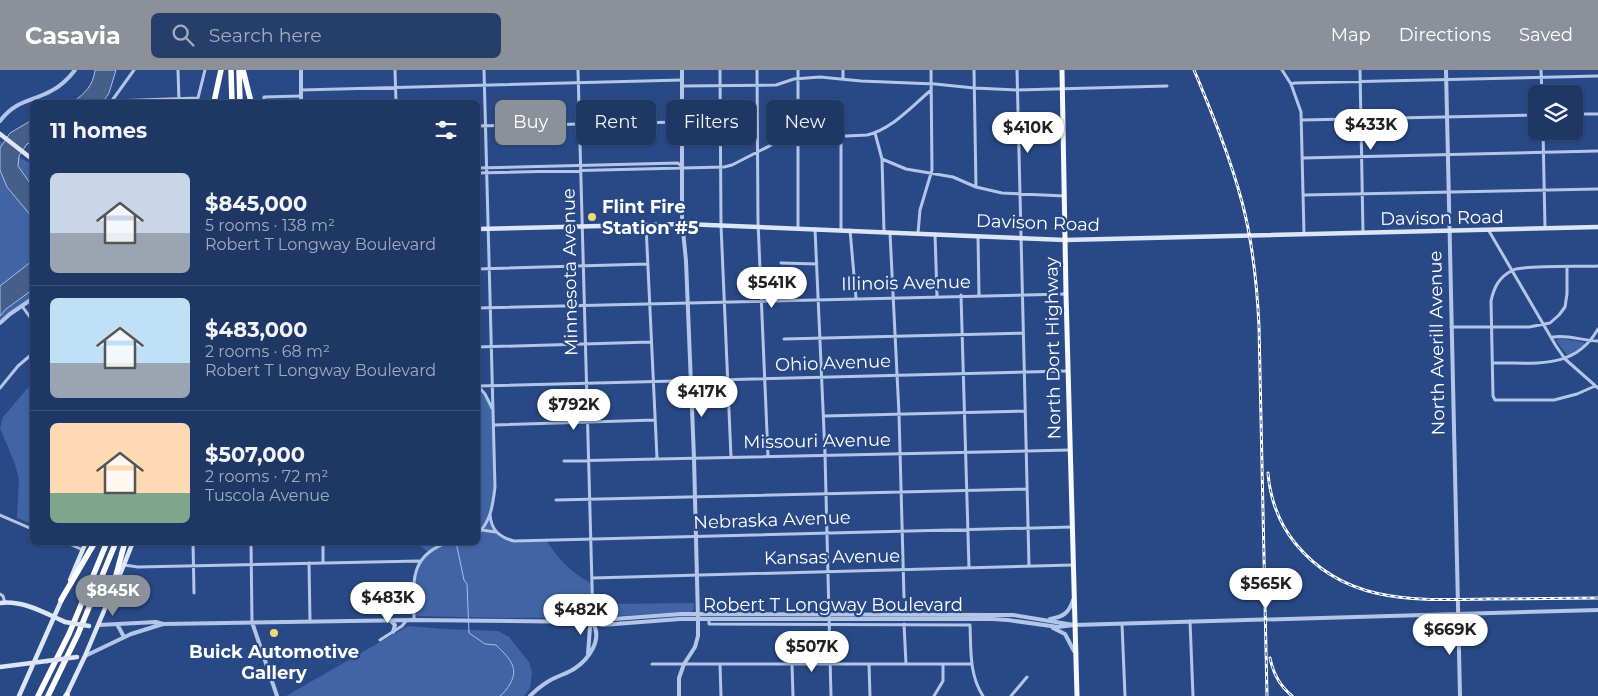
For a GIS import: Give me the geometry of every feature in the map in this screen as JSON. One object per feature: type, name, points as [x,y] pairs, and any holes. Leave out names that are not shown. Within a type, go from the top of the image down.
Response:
[{"type":"highway","points":[[214,100],[221,70]]},
{"type":"highway","points":[[231,70],[232,100]]},
{"type":"highway","points":[[239,70],[240,100]]},
{"type":"highway","points":[[244,70],[251,100]]},
{"type":"highway","points":[[61,600],[93,545]]},
{"type":"highway","points":[[38,696],[69,634],[106,545]]},
{"type":"highway","points":[[48,696],[78,634],[115,545]]},
{"type":"highway","points":[[109,600],[124,545]]},
{"type":"main road","name":"North Dort Highway","points":[[1062,70],[1073,598],[1077,696]]},
{"type":"main road","points":[[2,136],[30,158]]},
{"type":"main road","name":"Davison Road","points":[[480,229],[684,224],[841,229],[1065,240],[1598,227]]},
{"type":"main road","points":[[19,696],[85,545]]},
{"type":"main road","points":[[66,696],[86,656],[133,545]]},
{"type":"main road","name":"Robert T Longway Boulevard","points":[[3,603],[23,604],[65,622],[89,626],[99,625]]},
{"type":"main road","name":"Robert T Longway Boulevard","points":[[0,667],[86,656]]},
{"type":"street","points":[[0,121],[21,103],[51,92],[67,80],[75,70]]},
{"type":"street","points":[[112,100],[134,70]]},
{"type":"street","points":[[178,70],[179,100]]},
{"type":"street","points":[[185,100],[198,98],[205,70]]},
{"type":"street","points":[[300,70],[302,100]]},
{"type":"street","points":[[395,70],[396,100]]},
{"type":"street","points":[[484,70],[495,487],[490,523],[496,532]]},
{"type":"street","name":"Minnesota Avenue","points":[[578,70],[579,100]]},
{"type":"street","points":[[682,70],[682,100]]},
{"type":"street","points":[[720,70],[720,225],[731,457]]},
{"type":"street","points":[[758,70],[758,226],[768,456]]},
{"type":"street","points":[[798,70],[798,100]]},
{"type":"street","points":[[843,70],[843,78]]},
{"type":"street","points":[[918,233],[920,210],[931,173],[931,70]]},
{"type":"street","points":[[974,70],[976,187]]},
{"type":"street","points":[[1017,70],[1029,566]]},
{"type":"street","points":[[1282,70],[1291,84],[1302,112],[1304,234]]},
{"type":"street","points":[[1360,70],[1363,233]]},
{"type":"street","name":"North Averill Avenue","points":[[1446,70],[1448,231],[1460,696]]},
{"type":"street","points":[[1541,70],[1541,85]]},
{"type":"street","points":[[1291,84],[1598,76]]},
{"type":"street","points":[[682,86],[776,86],[798,79],[820,77],[1018,90],[1167,86]]},
{"type":"street","points":[[301,90],[396,86],[682,80]]},
{"type":"street","points":[[844,136],[867,136],[875,133],[895,122],[930,90]]},
{"type":"street","points":[[264,100],[264,97],[301,96]]},
{"type":"street","points":[[1583,114],[1598,114]]},
{"type":"street","points":[[1302,120],[1528,115]]},
{"type":"street","points":[[480,126],[576,124]]},
{"type":"street","points":[[875,133],[882,159],[884,231]]},
{"type":"street","points":[[1543,140],[1546,229]]},
{"type":"street","name":"Minnesota Avenue","points":[[580,145],[593,622]]},
{"type":"street","points":[[679,696],[679,678],[684,664],[695,647],[698,636],[696,497],[684,224],[682,220],[682,145]]},
{"type":"street","points":[[480,173],[720,167],[732,165],[770,145]]},
{"type":"street","points":[[798,145],[798,228]]},
{"type":"street","points":[[841,145],[841,229]]},
{"type":"street","points":[[1304,158],[1598,151]]},
{"type":"street","points":[[882,159],[906,169],[953,178],[976,187],[1002,193],[1065,196]]},
{"type":"street","points":[[480,168],[678,163],[682,168]]},
{"type":"street","points":[[1304,195],[1598,189]]},
{"type":"street","points":[[646,225],[656,458]]},
{"type":"street","points":[[815,229],[824,416],[831,696]]},
{"type":"street","points":[[850,230],[856,298]]},
{"type":"street","points":[[1489,231],[1512,270],[1544,325],[1565,358],[1597,387],[1554,400],[1495,400],[1493,396],[1491,301],[1494,288],[1500,279],[1512,270],[1517,268],[1598,266]]},
{"type":"street","points":[[890,232],[899,414],[904,597]]},
{"type":"street","points":[[935,234],[936,296]]},
{"type":"street","points":[[978,236],[979,295]]},
{"type":"street","points":[[781,263],[816,264]]},
{"type":"street","points":[[480,269],[647,264]]},
{"type":"street","points":[[1451,328],[1530,327],[1550,323],[1559,316],[1565,307],[1568,294],[1567,267]]},
{"type":"street","name":"Illinois Avenue","points":[[480,308],[584,304],[1066,294]]},
{"type":"street","points":[[961,295],[969,568]]},
{"type":"street","points":[[0,323],[30,300]]},
{"type":"street","points":[[22,306],[30,317]]},
{"type":"street","points":[[1493,363],[1546,362],[1572,356],[1591,341],[1598,329]]},
{"type":"street","points":[[784,339],[1023,333]]},
{"type":"street","points":[[1553,337],[1563,336],[1598,341]]},
{"type":"street","points":[[480,347],[651,342]]},
{"type":"street","points":[[0,388],[18,366],[30,356]]},
{"type":"street","name":"Ohio Avenue","points":[[480,386],[1068,371]]},
{"type":"street","points":[[480,388],[493,410]]},
{"type":"street","points":[[824,416],[1025,411]]},
{"type":"street","points":[[494,425],[655,420]]},
{"type":"street","name":"Missouri Avenue","points":[[564,461],[1070,450]]},
{"type":"street","points":[[556,500],[1027,489]]},
{"type":"street","points":[[480,529],[490,514]]},
{"type":"street","points":[[0,515],[30,528]]},
{"type":"street","name":"Nebraska Avenue","points":[[480,531],[487,529],[514,541],[1072,527]]},
{"type":"street","points":[[72,545],[83,550]]},
{"type":"street","points":[[193,545],[194,593]]},
{"type":"street","points":[[251,545],[252,622],[278,696]]},
{"type":"street","points":[[323,545],[323,563]]},
{"type":"street","points":[[414,620],[414,574],[419,561],[428,552],[443,545]]},
{"type":"street","points":[[124,565],[138,567],[419,561]]},
{"type":"street","points":[[309,563],[310,621]]},
{"type":"street","name":"Kansas Avenue","points":[[592,578],[1073,565]]},
{"type":"street","points":[[0,594],[3,596],[3,603]]},
{"type":"street","points":[[1038,620],[1062,617],[1069,610],[1073,598]]},
{"type":"street","name":"Robert T Longway Boulevard","points":[[988,617],[1064,627],[1074,625],[1190,621],[1598,610]]},
{"type":"street","name":"Robert T Longway Boulevard","points":[[698,617],[709,619],[830,619],[1013,615],[1038,620],[1065,622],[1074,625]]},
{"type":"street","name":"Robert T Longway Boulevard","points":[[86,656],[124,637],[163,624],[390,620],[593,622],[600,620],[698,617],[830,619]]},
{"type":"street","points":[[830,619],[904,624],[970,625],[972,664],[975,679],[983,696]]},
{"type":"street","points":[[390,620],[395,625],[393,632]]},
{"type":"street","points":[[380,640],[393,632],[406,620]]},
{"type":"street","points":[[1190,621],[1193,696]]},
{"type":"street","name":"Robert T Longway Boulevard","points":[[99,625],[156,622],[163,624]]},
{"type":"street","points":[[530,696],[550,680],[576,668],[582,663],[592,651],[596,642],[596,629],[593,622]]},
{"type":"street","points":[[117,624],[124,637]]},
{"type":"street","points":[[904,624],[906,664]]},
{"type":"street","points":[[1122,624],[1125,696]]},
{"type":"street","points":[[1049,626],[1065,634],[1075,653]]},
{"type":"street","points":[[652,664],[972,664]]},
{"type":"street","points":[[720,664],[721,696]]},
{"type":"street","points":[[792,664],[793,696]]},
{"type":"street","points":[[869,664],[870,696]]},
{"type":"street","points":[[934,696],[943,680],[943,664]]},
{"type":"street","points":[[1011,696],[1027,677]]},
{"type":"shaded area","points":[[95,70],[116,70],[109,93],[104,100],[75,100],[88,89]]},
{"type":"shaded area","points":[[30,121],[30,143],[27,144],[19,156],[18,166],[30,183],[30,215],[7,187],[0,170],[0,148],[10,133]]},
{"type":"shaded area","points":[[0,141],[22,159],[30,163],[30,298],[15,308],[0,322]]},
{"type":"shaded area","points":[[30,263],[30,291],[6,309],[0,316],[0,286]]},
{"type":"shaded area","points":[[1559,338],[1585,344],[1568,356],[1556,341]]},
{"type":"shaded area","points":[[30,385],[30,523],[17,518],[19,480],[15,464],[0,428],[3,417]]},
{"type":"shaded area","points":[[480,389],[493,410],[495,487],[490,514],[496,533],[514,541],[547,540],[554,552],[566,565],[579,576],[592,583],[593,617],[414,616],[413,589],[415,574],[428,552],[419,545],[480,545]]},
{"type":"shaded area","points":[[596,602],[609,604],[694,603],[694,609],[691,612],[598,617],[596,615]]},
{"type":"shaded area","points":[[408,626],[498,631],[509,637],[529,662],[532,673],[530,688],[524,696],[286,696]]},
{"type":"waterway","points":[[457,545],[464,580],[467,584],[469,633],[485,644],[496,645],[508,658],[513,667],[513,678],[500,696]]},
{"type":"railway","points":[[1194,70],[1232,168],[1246,217],[1254,264],[1259,326],[1267,696]]},
{"type":"railway","points":[[1268,473],[1276,510],[1284,527],[1295,543],[1315,563],[1336,578],[1359,588],[1383,595],[1408,598],[1598,598]]},
{"type":"railway","points":[[1270,658],[1278,679],[1292,696]]},
{"type":"place","name":"Flint Fire Station #5","points":[[592,217]]},
{"type":"place","name":"Buick Automotive Gallery","points":[[274,633]]}]
